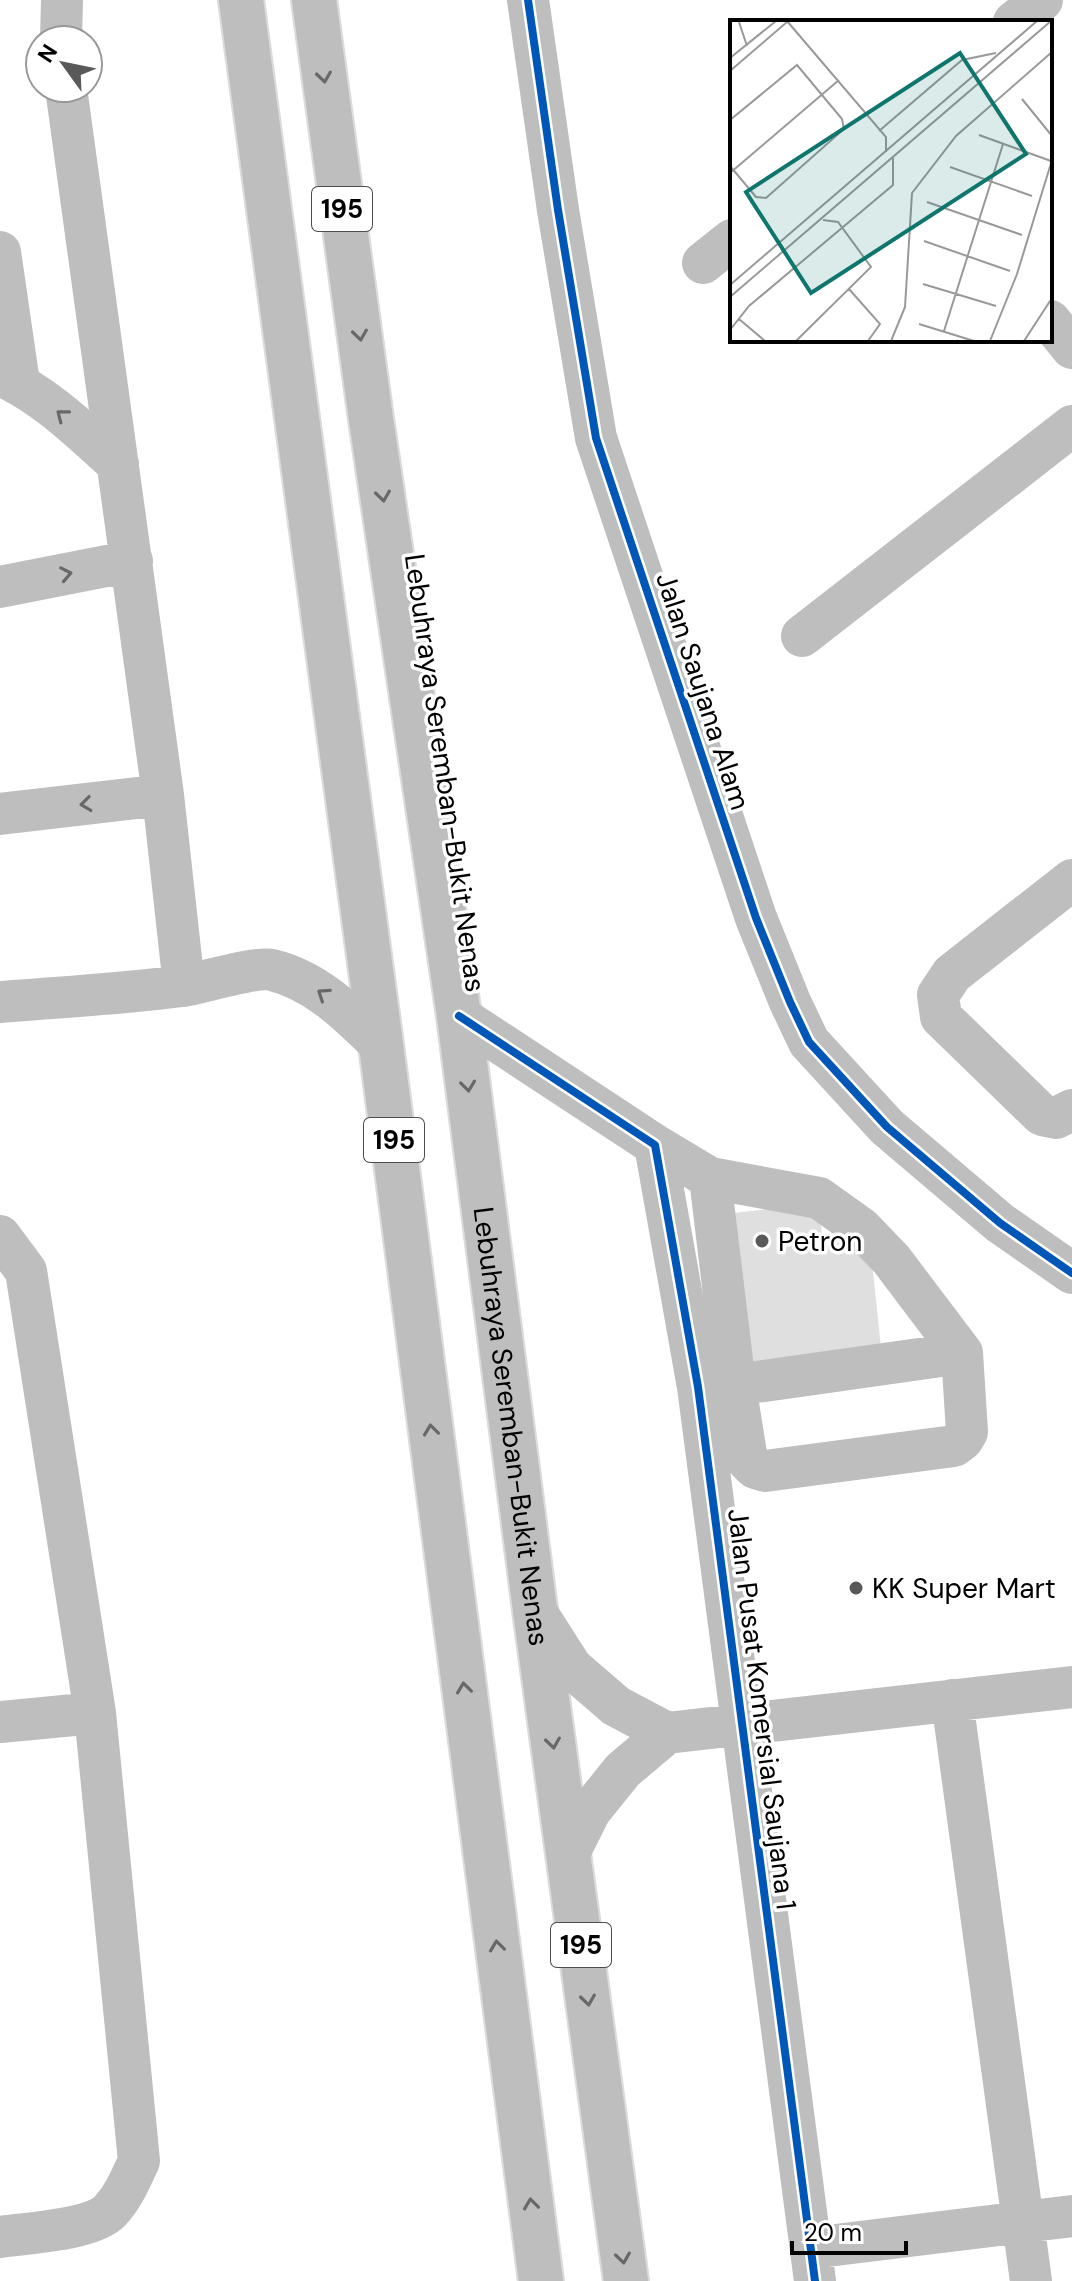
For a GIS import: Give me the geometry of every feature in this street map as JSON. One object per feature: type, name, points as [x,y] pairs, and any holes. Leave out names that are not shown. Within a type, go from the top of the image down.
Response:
[{"type":"highway","name":"195","points":[[241,0],[381,1045],[541,2281]]},
{"type":"highway","name":"Lebuhraya Seremban-Bukit Nenas","points":[[314,0],[371,419],[459,1016],[626,2281]]},
{"type":"street","points":[[61,24],[62,0]]},
{"type":"street","name":"Jalan Saujana Alam","points":[[528,0],[558,210],[596,438],[756,918],[790,1002],[809,1042],[887,1127],[1000,1223],[1072,1273]]},
{"type":"street","points":[[1017,20],[1042,0]]},
{"type":"street","points":[[68,104],[163,795],[184,986]]},
{"type":"street","points":[[0,252],[9,379],[64,416],[118,464]]},
{"type":"street","points":[[1052,323],[1072,348]]},
{"type":"street","points":[[802,636],[1072,426]]},
{"type":"street","points":[[0,587],[132,561]]},
{"type":"street","points":[[0,814],[163,795]]},
{"type":"street","points":[[1072,880],[952,974],[938,995],[941,1017],[1042,1115],[1056,1118],[1072,1110]]},
{"type":"street","points":[[0,1002],[184,986],[267,968],[289,975],[320,992],[339,1005],[381,1045]]},
{"type":"street","points":[[459,1016],[710,1178],[819,1198],[861,1228],[891,1259],[962,1353],[967,1432],[962,1440],[954,1446],[765,1471],[755,1468],[747,1460],[716,1386],[710,1178]]},
{"type":"street","name":"Jalan Pusat Komersial Saujana 1","points":[[655,1145],[716,1386],[740,1724],[813,2264]]},
{"type":"street","points":[[0,1236],[26,1271],[95,1713],[139,2161],[125,2190],[108,2213],[81,2226],[0,2237]]},
{"type":"street","points":[[716,1386],[962,1353]]},
{"type":"street","points":[[535,1610],[572,1668],[616,1706],[667,1733]]},
{"type":"street","points":[[568,1855],[590,1811],[614,1780],[667,1733],[1072,1687]]},
{"type":"street","points":[[952,1700],[1031,2281]]},
{"type":"street","points":[[0,1722],[95,1713]]},
{"type":"street","points":[[813,2264],[1023,2222],[1072,2216]]},
{"type":"building","points":[[820,1203],[822,1242],[870,1243],[882,1357],[738,1374],[725,1214]]},
{"type":"cycle path","points":[[528,0],[558,210],[596,438],[756,918],[790,1002],[809,1042],[887,1127],[1000,1223],[1072,1273]]},
{"type":"cycle path","points":[[459,1016],[655,1145],[698,1387],[815,2281]]},
{"type":"place","name":"Petron","points":[[762,1241]]},
{"type":"place","name":"KK Super Mart","points":[[856,1588]]}]
